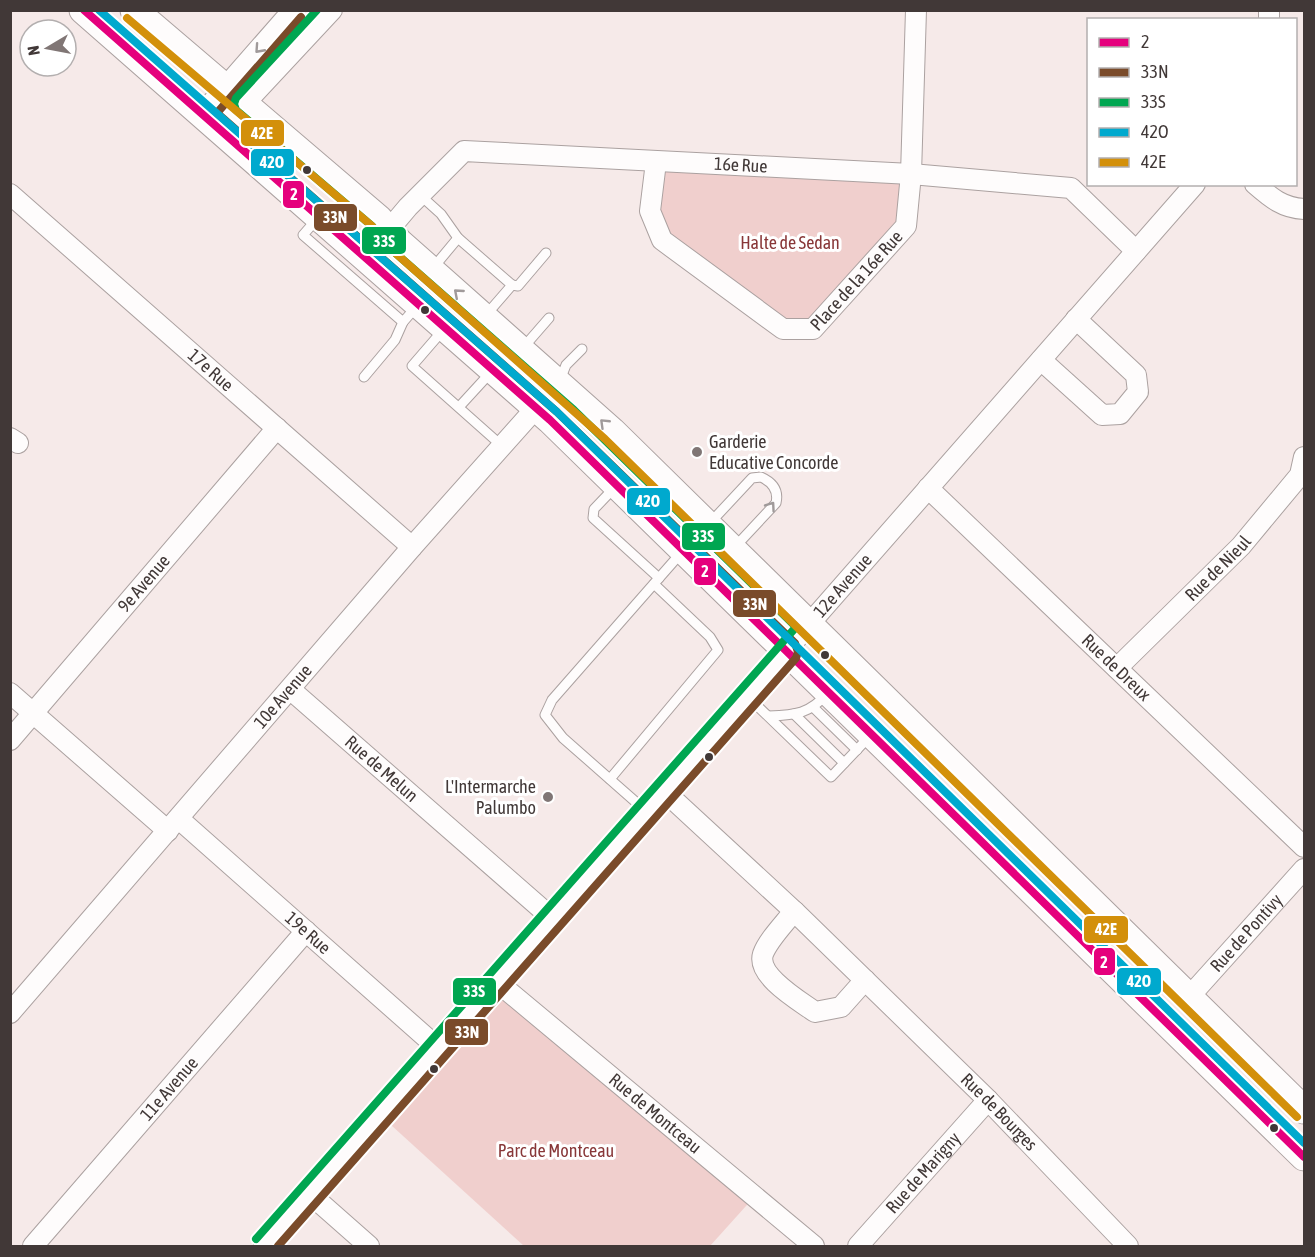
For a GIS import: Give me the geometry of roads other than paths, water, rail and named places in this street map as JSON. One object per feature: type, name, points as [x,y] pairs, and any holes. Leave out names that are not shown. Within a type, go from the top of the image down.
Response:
[{"type":"street","points":[[83,10],[365,258],[411,313],[446,327],[537,408],[788,651],[822,700],[865,742],[1305,1157]]},
{"type":"street","points":[[134,10],[389,230],[559,382],[1305,1110]]},
{"type":"street","points":[[211,122],[234,96],[293,10]]},
{"type":"street","points":[[234,96],[332,10]]},
{"type":"street","name":"Place de la 16e Rue","points":[[656,162],[650,212],[662,240],[783,329],[813,329],[906,226],[911,174],[916,10]]},
{"type":"street","name":"16e Rue","points":[[365,258],[420,195],[464,151],[911,174],[1071,189],[1136,251]]},
{"type":"street","name":"12e Avenue","points":[[264,1246],[810,626],[1193,186]]},
{"type":"street","points":[[1257,186],[1274,201],[1292,208],[1305,209]]},
{"type":"street","name":"17e Rue","points":[[10,194],[412,547]]},
{"type":"street","points":[[1041,360],[1102,415],[1120,414],[1138,392],[1136,375],[1076,319]]},
{"type":"street","name":"10e Avenue","points":[[10,1013],[412,547],[559,382]]},
{"type":"street","name":"9e Avenue","points":[[10,740],[277,428]]},
{"type":"street","name":"Rue de Nieul","points":[[1117,668],[1241,546],[1303,469]]},
{"type":"street","name":"Rue de Dreux","points":[[928,488],[1305,847]]},
{"type":"street","name":"Rue de Melun","points":[[291,690],[552,918]]},
{"type":"street","name":"19e Rue","points":[[10,693],[306,931],[438,1048]]},
{"type":"street","name":"Rue de Bourges","points":[[664,791],[794,911],[988,1100],[1108,1240],[1128,1246]]},
{"type":"street","name":"Rue de Pontivy","points":[[1189,997],[1305,869]]},
{"type":"street","points":[[794,911],[763,953],[762,963],[773,981],[815,1011],[841,1007],[864,980]]},
{"type":"street","name":"11e Avenue","points":[[33,1246],[306,931]]},
{"type":"street","name":"Rue de Montceau","points":[[496,981],[814,1246]]},
{"type":"street","name":"Rue de Marigny","points":[[858,1246],[988,1100]]},
{"type":"street","points":[[310,1194],[369,1246]]},
{"type":"lane","points":[[420,195],[441,214],[458,238],[512,285],[518,286],[546,253]]},
{"type":"lane","points":[[319,217],[303,235],[411,313],[395,340],[364,377]]},
{"type":"lane","points":[[432,270],[458,238]]},
{"type":"lane","points":[[485,316],[512,285]]},
{"type":"lane","points":[[522,349],[549,318]]},
{"type":"lane","points":[[446,327],[412,366],[503,447]]},
{"type":"lane","points":[[559,382],[566,365],[582,349]]},
{"type":"lane","points":[[459,407],[494,369]]},
{"type":"lane","points":[[708,525],[752,478],[764,478],[772,484],[778,495],[776,503],[732,549]]},
{"type":"lane","points":[[610,779],[718,650],[710,637],[593,518],[593,511],[618,485]]},
{"type":"lane","points":[[646,811],[556,731],[546,719],[545,712],[552,699],[685,549]]},
{"type":"lane","points":[[747,696],[831,777],[865,742]]},
{"type":"lane","points":[[769,716],[794,714],[822,700]]},
{"type":"lane","points":[[794,714],[844,764]]},
{"type":"place","name":"Garderie Educative Concorde","points":[[697,452]]},
{"type":"place","name":"L'Intermarche Palumbo","points":[[548,797]]},
{"type":"park label","name":"Halte de Sedan","points":[[790,243]]},
{"type":"park label","name":"Parc de Montceau","points":[[556,1151]]}]
